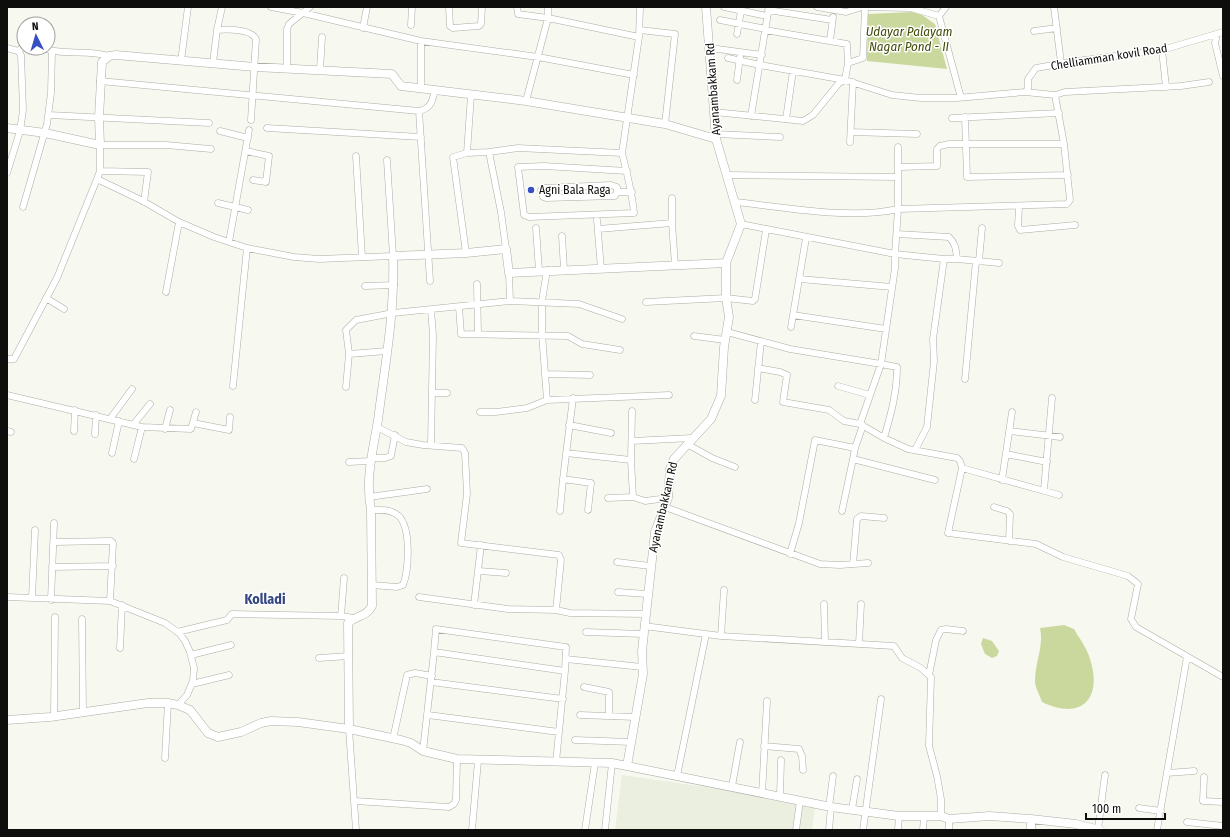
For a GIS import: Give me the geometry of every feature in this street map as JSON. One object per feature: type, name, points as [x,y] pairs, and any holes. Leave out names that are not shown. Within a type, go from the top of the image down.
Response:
[{"type":"street","points":[[181,61],[188,7]]},
{"type":"street","points":[[213,63],[217,30],[222,7]]},
{"type":"street","points":[[271,7],[303,13],[420,41],[538,57],[634,75]]},
{"type":"street","points":[[287,68],[287,29],[289,24],[310,7]]},
{"type":"street","points":[[363,28],[367,7]]},
{"type":"street","points":[[411,25],[412,7]]},
{"type":"street","points":[[449,7],[450,26],[453,28],[479,26],[481,24],[482,7]]},
{"type":"street","points":[[517,7],[518,14],[548,18],[639,37]]},
{"type":"street","points":[[526,101],[548,18],[548,7]]},
{"type":"street","points":[[627,171],[544,166],[518,167],[524,215],[529,218],[634,213],[632,192],[627,171],[622,153],[640,30],[640,7]]},
{"type":"street","name":"Ayanambakkam Rd","points":[[627,766],[636,717],[642,667],[645,614],[655,532],[668,498],[670,470],[674,459],[711,419],[721,396],[729,317],[726,298],[726,263],[741,224],[716,136],[706,7]]},
{"type":"street","points":[[724,7],[741,11],[768,11],[832,20]]},
{"type":"street","points":[[817,7],[830,8],[846,12],[861,8],[910,8],[939,16]]},
{"type":"street","points":[[939,16],[946,7]]},
{"type":"street","points":[[1054,7],[1061,64]]},
{"type":"street","points":[[830,8],[832,20],[830,41]]},
{"type":"street","points":[[848,63],[863,58],[861,8]]},
{"type":"street","points":[[737,34],[741,11]]},
{"type":"street","points":[[751,116],[768,11]]},
{"type":"street","points":[[939,16],[961,98]]},
{"type":"street","points":[[720,20],[847,44],[848,63],[845,80]]},
{"type":"street","points":[[1034,31],[1057,28]]},
{"type":"street","points":[[217,30],[252,34],[256,39],[251,120]]},
{"type":"street","points":[[640,30],[675,34],[665,124]]},
{"type":"street","points":[[1220,36],[1215,43],[1223,76]]},
{"type":"street","name":"Chelliamman kovil Road","points":[[1025,92],[1028,89],[1028,79],[1036,68],[1162,50],[1220,36]]},
{"type":"street","points":[[320,69],[322,37]]},
{"type":"street","points":[[420,41],[421,88]]},
{"type":"street","points":[[710,48],[762,55]]},
{"type":"street","points":[[1162,50],[1166,87]]},
{"type":"street","points":[[737,80],[741,51]]},
{"type":"street","points":[[56,52],[255,67],[320,69],[392,74],[401,86],[526,101],[665,124],[716,136],[780,137]]},
{"type":"street","points":[[7,173],[20,131],[23,110],[21,56]]},
{"type":"street","points":[[23,207],[45,133],[49,114],[52,56]]},
{"type":"street","points":[[7,359],[14,359],[57,278],[100,171],[100,81],[102,62],[110,56]]},
{"type":"street","points":[[728,58],[845,80],[892,95],[921,98],[961,98],[1025,92],[1055,95],[1065,92],[1166,87],[1209,82]]},
{"type":"street","points":[[786,119],[793,71]]},
{"type":"street","points":[[714,112],[803,121],[813,115],[839,83],[845,80]]},
{"type":"street","points":[[100,81],[419,111],[427,110],[431,106],[435,90]]},
{"type":"street","points":[[850,142],[853,82]]},
{"type":"street","points":[[467,153],[470,95]]},
{"type":"street","points":[[734,202],[834,212],[883,212],[898,209],[1019,207],[1067,204],[1070,200],[1068,175],[1055,95]]},
{"type":"street","points":[[419,111],[430,281]]},
{"type":"street","points":[[952,118],[1059,113]]},
{"type":"street","points":[[49,114],[209,123]]},
{"type":"street","points":[[965,117],[967,177],[1068,175]]},
{"type":"street","points":[[7,128],[20,131],[45,133],[100,145],[166,145],[211,149]]},
{"type":"street","points":[[267,128],[421,137]]},
{"type":"street","points":[[229,242],[249,130]]},
{"type":"street","points":[[220,131],[248,138]]},
{"type":"street","points":[[851,132],[918,134]]},
{"type":"street","points":[[898,166],[937,166],[937,149],[940,146],[1064,144]]},
{"type":"street","points":[[842,511],[861,424],[881,364],[892,287],[897,234],[898,147]]},
{"type":"street","points":[[466,253],[453,157],[467,153],[518,148],[622,153]]},
{"type":"street","points":[[246,151],[269,156],[266,182],[253,180]]},
{"type":"street","points":[[489,152],[501,212],[509,272],[510,301]]},
{"type":"street","points":[[356,156],[362,258]]},
{"type":"street","points":[[178,632],[227,620],[232,614],[341,616],[354,618],[362,617],[369,612],[372,606],[371,510],[369,497],[370,460],[377,427],[393,313],[394,284],[387,160]]},
{"type":"street","points":[[100,171],[148,172],[144,202]]},
{"type":"street","points":[[726,175],[898,177]]},
{"type":"street","points":[[97,179],[144,202],[179,222],[214,237],[247,248],[294,257],[327,259],[362,258],[466,253],[506,249]]},
{"type":"street","points":[[617,192],[617,188],[611,185],[543,188],[541,190],[543,197],[546,198],[615,196],[617,192],[632,192]]},
{"type":"street","points":[[672,198],[675,265]]},
{"type":"street","points":[[218,203],[248,210]]},
{"type":"street","points":[[1019,207],[1018,226],[1020,230],[1075,226]]},
{"type":"street","points":[[597,220],[601,269]]},
{"type":"street","points":[[166,292],[179,222]]},
{"type":"street","points":[[598,229],[672,223]]},
{"type":"street","points":[[741,224],[806,238],[895,254],[999,263]]},
{"type":"street","points":[[536,228],[543,270],[542,334],[547,400]]},
{"type":"street","points":[[965,379],[982,228]]},
{"type":"street","points":[[646,302],[726,298],[750,302],[755,299],[766,230]]},
{"type":"street","points":[[897,234],[949,237],[954,242],[957,259]]},
{"type":"street","points":[[562,236],[564,269]]},
{"type":"street","points":[[792,327],[806,238]]},
{"type":"street","points":[[233,386],[247,248]]},
{"type":"street","points":[[915,450],[927,427],[934,361],[933,339],[944,259]]},
{"type":"street","points":[[509,272],[726,263]]},
{"type":"street","points":[[800,279],[892,287]]},
{"type":"street","points":[[365,286],[394,284]]},
{"type":"street","points":[[477,284],[478,334]]},
{"type":"street","points":[[46,298],[64,309]]},
{"type":"street","points":[[346,387],[349,354],[346,330],[356,320],[393,313],[510,301],[542,301],[579,304],[622,319]]},
{"type":"street","points":[[459,307],[461,334],[542,334],[568,336],[582,344],[620,350]]},
{"type":"street","points":[[431,310],[431,445]]},
{"type":"street","points":[[793,315],[886,329]]},
{"type":"street","points":[[694,336],[726,336],[761,341],[790,349],[897,367],[895,404],[884,438]]},
{"type":"street","points":[[755,400],[761,341]]},
{"type":"street","points":[[349,354],[387,351]]},
{"type":"street","points":[[758,368],[780,372],[787,375],[783,402],[829,410],[844,421],[861,424],[884,438],[915,450],[957,458],[960,461],[962,468],[948,533],[1036,544],[1063,557],[1128,576],[1138,584],[1131,619],[1136,626],[1223,677]]},
{"type":"street","points":[[546,374],[590,375]]},
{"type":"street","points":[[838,386],[870,395]]},
{"type":"street","points":[[110,419],[132,389]]},
{"type":"street","points":[[432,392],[447,393]]},
{"type":"street","points":[[7,395],[142,427],[189,429],[194,423],[196,412]]},
{"type":"street","points":[[480,412],[496,412],[527,408],[547,400],[573,398],[628,398],[669,395]]},
{"type":"street","points":[[560,511],[573,398]]},
{"type":"street","points":[[1044,490],[1052,398]]},
{"type":"street","points":[[133,424],[150,404]]},
{"type":"street","points":[[74,431],[75,410]]},
{"type":"street","points":[[165,429],[170,410]]},
{"type":"street","points":[[632,411],[631,460],[634,496]]},
{"type":"street","points":[[1002,480],[1012,412]]},
{"type":"street","points":[[96,415],[96,434]]},
{"type":"street","points":[[194,423],[229,430],[230,417]]},
{"type":"street","points":[[112,452],[119,421]]},
{"type":"street","points":[[569,425],[611,432]]},
{"type":"street","points":[[134,459],[142,427]]},
{"type":"street","points":[[377,427],[406,442],[462,448],[465,453],[467,494],[460,542],[560,555],[562,560],[556,610]]},
{"type":"street","points":[[1010,431],[1060,437]]},
{"type":"street","points":[[349,462],[386,458],[391,456],[395,435]]},
{"type":"street","points":[[790,554],[799,522],[815,440],[855,448]]},
{"type":"street","points":[[632,441],[690,441],[712,458],[735,466]]},
{"type":"street","points":[[566,453],[631,460]]},
{"type":"street","points":[[1006,454],[1047,462]]},
{"type":"street","points":[[853,458],[935,480]]},
{"type":"street","points":[[962,468],[1059,495]]},
{"type":"street","points":[[563,479],[592,484],[588,510]]},
{"type":"street","points":[[369,497],[427,489]]},
{"type":"street","points":[[608,498],[634,496],[645,501],[668,498]]},
{"type":"street","points":[[665,507],[820,564],[868,563]]},
{"type":"street","points":[[994,507],[1007,511],[1010,514],[1009,541]]},
{"type":"street","points":[[371,510],[387,510],[398,514],[405,527],[407,542],[407,561],[403,585],[397,587],[372,585]]},
{"type":"street","points":[[853,564],[857,519],[861,516],[884,518]]},
{"type":"street","points":[[51,600],[54,523]]},
{"type":"street","points":[[32,598],[35,530]]},
{"type":"street","points":[[54,542],[111,540],[114,543],[110,601]]},
{"type":"street","points":[[474,605],[481,545]]},
{"type":"street","points":[[617,562],[650,566]]},
{"type":"street","points":[[52,567],[113,566]]},
{"type":"street","points":[[479,571],[506,573]]},
{"type":"street","points":[[341,616],[344,578]]},
{"type":"street","points":[[721,636],[724,590]]},
{"type":"street","points":[[618,592],[647,594]]},
{"type":"street","points":[[7,597],[51,600],[110,601],[165,623],[178,632],[184,641],[191,655],[194,668],[192,684],[187,695],[178,705]]},
{"type":"street","points":[[419,597],[508,609],[556,610],[570,613],[645,614]]},
{"type":"street","points":[[824,604],[825,642]]},
{"type":"street","points":[[859,644],[861,604]]},
{"type":"street","points":[[120,648],[122,605]]},
{"type":"street","points":[[54,717],[55,617]]},
{"type":"street","points":[[354,618],[348,623],[349,729],[356,830]]},
{"type":"street","points":[[82,619],[84,712]]},
{"type":"street","points":[[423,751],[432,679],[436,628],[566,647],[563,699],[556,762]]},
{"type":"street","points":[[949,830],[929,746],[932,685],[929,675],[936,640],[940,630],[946,629],[963,631]]},
{"type":"street","points":[[586,632],[644,630],[894,646],[902,658],[921,668],[929,675]]},
{"type":"street","points":[[677,776],[706,634]]},
{"type":"street","points":[[191,655],[231,645]]},
{"type":"street","points":[[434,652],[565,671]]},
{"type":"street","points":[[319,658],[349,656]]},
{"type":"street","points":[[1157,830],[1187,657]]},
{"type":"street","points":[[566,659],[642,667]]},
{"type":"street","points":[[393,739],[406,675],[415,673],[432,679],[563,699]]},
{"type":"street","points":[[192,684],[229,675]]},
{"type":"street","points":[[584,687],[610,692],[609,716]]},
{"type":"street","points":[[863,830],[867,812],[881,699]]},
{"type":"street","points":[[762,794],[767,701]]},
{"type":"street","points":[[7,720],[54,717],[148,703],[168,703],[190,710],[208,733],[218,737],[234,734],[261,723],[271,721],[298,722],[349,729],[412,743],[423,751],[457,760],[612,763],[830,807],[899,816],[989,816],[1031,819],[1076,824],[1099,830],[1105,776]]},
{"type":"street","points":[[165,758],[168,703]]},
{"type":"street","points":[[428,715],[559,732]]},
{"type":"street","points":[[580,715],[636,717]]},
{"type":"street","points":[[575,740],[631,742]]},
{"type":"street","points":[[732,786],[740,742]]},
{"type":"street","points":[[764,746],[799,749],[802,756],[803,770]]},
{"type":"street","points":[[355,801],[449,807],[456,800],[457,760]]},
{"type":"street","points":[[780,797],[781,760]]},
{"type":"street","points":[[472,830],[478,761]]},
{"type":"street","points":[[585,830],[595,763]]},
{"type":"street","points":[[605,830],[612,763]]},
{"type":"street","points":[[1167,773],[1194,771]]},
{"type":"street","points":[[828,830],[833,776]]},
{"type":"street","points":[[1204,777],[1203,801],[1223,802]]},
{"type":"street","points":[[852,809],[857,779]]},
{"type":"street","points":[[796,830],[800,801]]},
{"type":"street","points":[[1139,808],[1161,811]]},
{"type":"street","points":[[898,830],[899,816]]},
{"type":"street","points":[[923,830],[924,817]]},
{"type":"street","points":[[1031,819],[1031,830]]},
{"type":"street","points":[[1187,822],[1223,826]]},
{"type":"shaded area","points":[[622,775],[712,788],[815,808],[812,830],[615,830]]},
{"type":"water","name":"Udayar Palayam Nagar Pond - II","points":[[912,12],[922,15],[935,24],[947,69],[867,61],[868,14]]},
{"type":"water","points":[[1064,625],[1074,629],[1083,643],[1089,655],[1093,673],[1091,695],[1086,703],[1078,707],[1068,709],[1042,702],[1035,681],[1041,641],[1040,628]]},
{"type":"water","points":[[983,638],[992,641],[999,651],[997,656],[992,658],[985,654],[981,644]]},
{"type":"place","name":"Agni Bala Raga","points":[[531,190]]},
{"type":"district","name":"Kolladi","points":[[265,599]]}]
